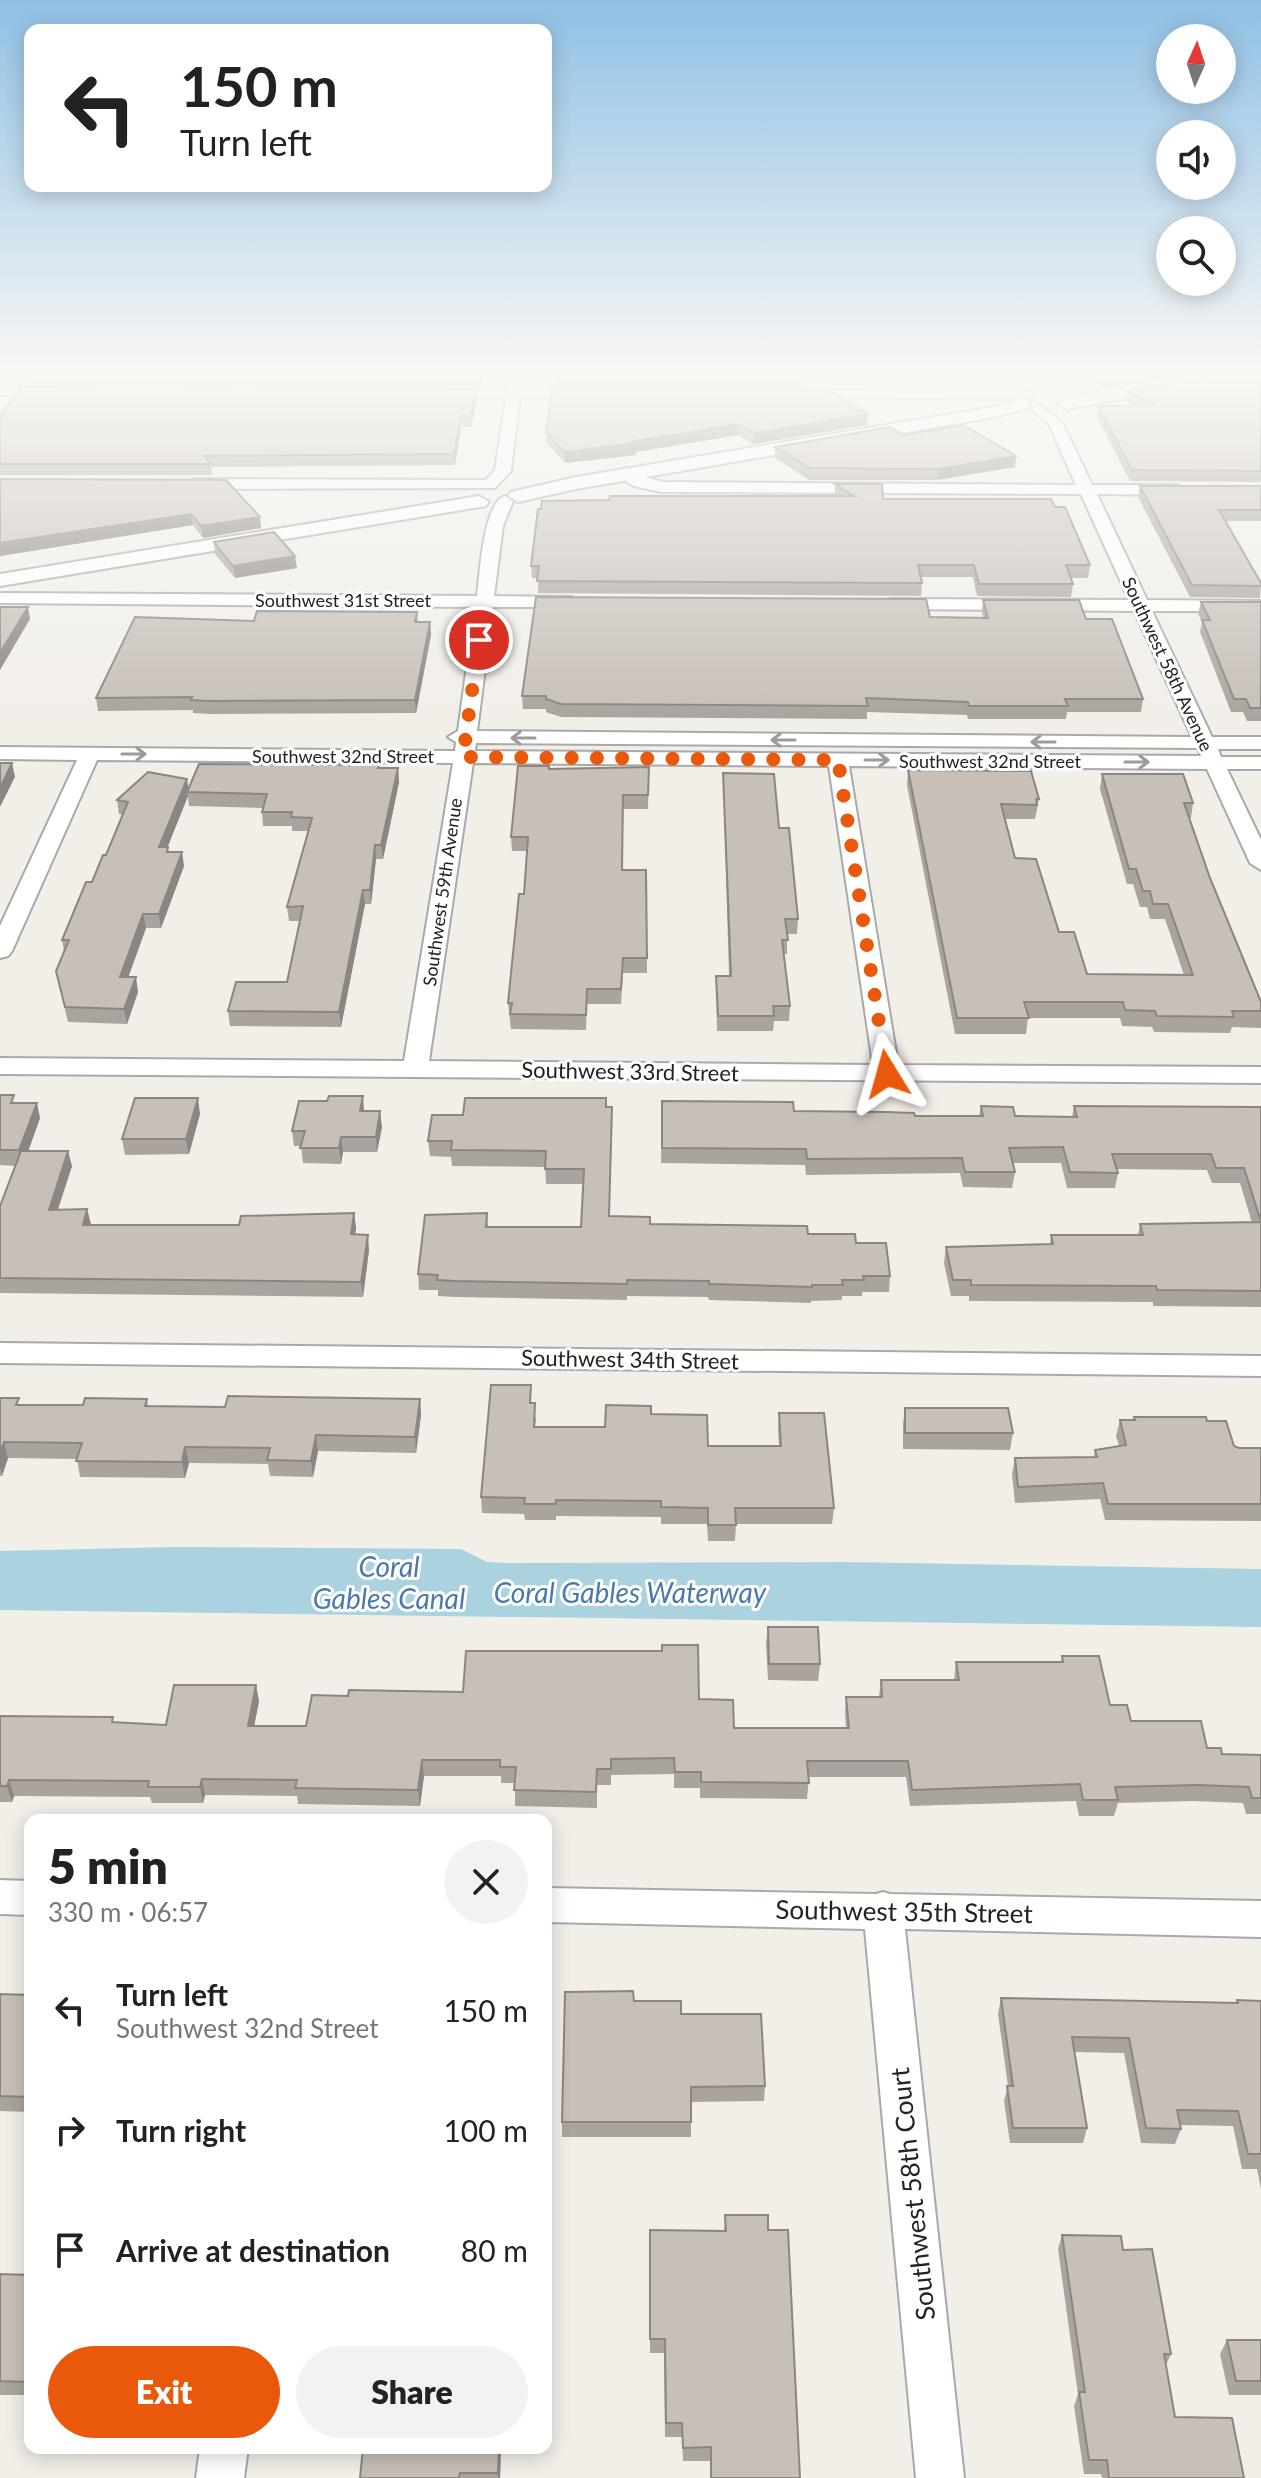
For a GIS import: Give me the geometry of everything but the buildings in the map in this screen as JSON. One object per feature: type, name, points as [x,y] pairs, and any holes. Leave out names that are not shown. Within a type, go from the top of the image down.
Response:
[{"type":"street","points":[[454,488],[495,491]]},
{"type":"street","points":[[0,580],[417,510],[495,491],[529,488]]},
{"type":"street","points":[[798,488],[1188,490]]},
{"type":"street","name":"Southwest 58th Avenue","points":[[1086,489],[1261,863]]},
{"type":"street","name":"Southwest 59th Avenue","points":[[415,1069],[495,524],[495,491]]},
{"type":"street","name":"Southwest 31st Street","points":[[0,598],[595,602]]},
{"type":"street","points":[[877,604],[1261,606]]},
{"type":"street","name":"Southwest 32nd Street","points":[[0,734],[838,760],[1261,763]]},
{"type":"street","name":"Southwest 32nd Street","points":[[0,753],[1261,743]]},
{"type":"street","points":[[0,951],[90,754]]},
{"type":"street","points":[[838,760],[887,1074]]},
{"type":"street","name":"Southwest 33rd Street","points":[[0,1066],[1261,1075]]},
{"type":"street","name":"Southwest 34th Street","points":[[0,1353],[1261,1366]]},
{"type":"street","points":[[0,1897],[24,1898]]},
{"type":"street","name":"Southwest 35th Street","points":[[552,1905],[883,1909],[1261,1919]]},
{"type":"street","name":"Southwest 58th Court","points":[[883,1909],[940,2478]]},
{"type":"street","points":[[220,2478],[223,2454]]},
{"type":"water","name":"Coral Gables Canal","points":[[176,1547],[461,1549],[487,1562],[507,1563],[844,1562],[1261,1569],[1261,1627],[0,1610],[0,1551]]},
{"type":"route","points":[[479,640],[463,757],[838,760],[887,1074]]},
{"type":"water label","name":"Coral Gables Waterway","points":[[630,1592]]}]
